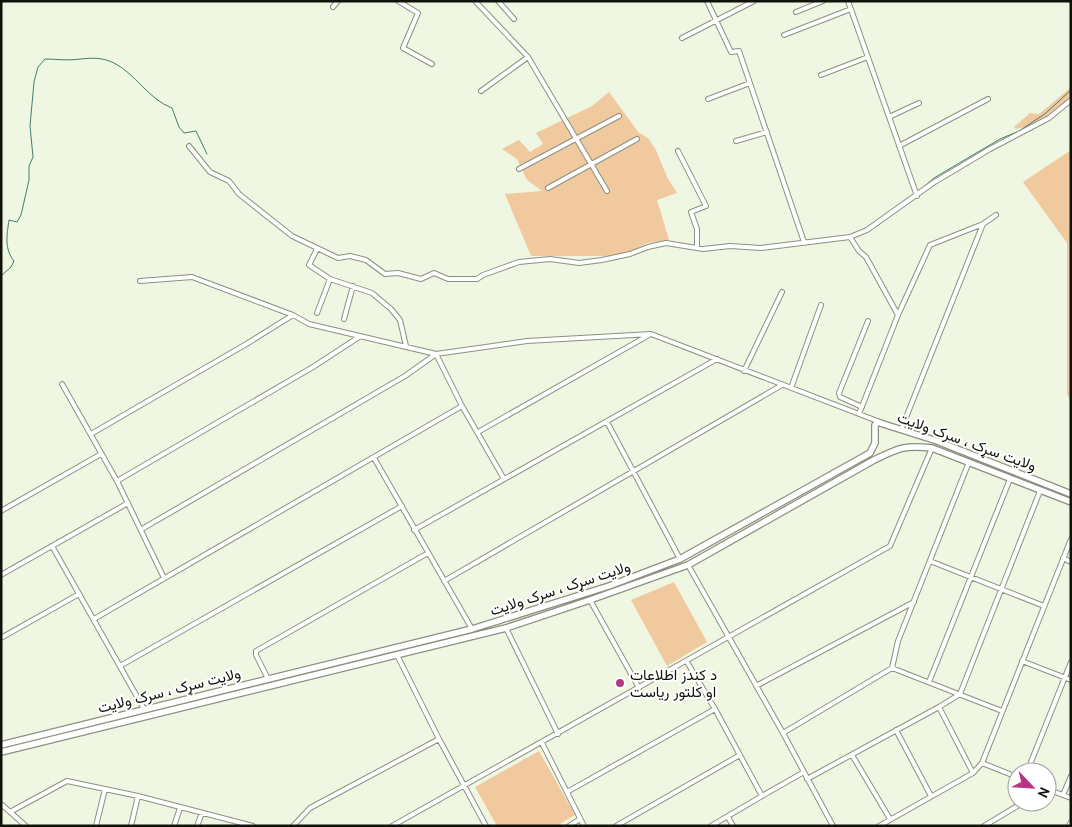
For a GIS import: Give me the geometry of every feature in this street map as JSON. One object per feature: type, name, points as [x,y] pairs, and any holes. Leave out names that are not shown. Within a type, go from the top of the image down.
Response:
[{"type":"main road","name":"ولایت سړک ، سرک ولایت","points":[[1,744],[472,629],[609,586],[680,559],[870,453],[875,442],[875,425],[880,422],[937,441],[1071,494]]},
{"type":"main road","name":"ولایت سړک ، سرک ولایت","points":[[1,752],[506,628],[590,600],[688,566],[874,460],[897,449],[910,446],[932,448],[1071,502]]},
{"type":"main road","points":[[870,453],[874,460]]},
{"type":"street","points":[[333,7],[338,1]]},
{"type":"street","points":[[398,1],[418,13],[403,48],[432,64]]},
{"type":"street","points":[[475,1],[528,57],[607,191]]},
{"type":"street","points":[[498,1],[514,18]]},
{"type":"street","points":[[707,1],[731,52],[739,51],[804,242]]},
{"type":"street","points":[[682,38],[754,1]]},
{"type":"street","points":[[796,12],[824,1]]},
{"type":"street","points":[[848,1],[917,196]]},
{"type":"street","points":[[784,35],[851,9]]},
{"type":"street","points":[[481,91],[528,57]]},
{"type":"street","points":[[821,75],[868,57]]},
{"type":"street","points":[[708,99],[750,83]]},
{"type":"street","points":[[900,146],[988,100]]},
{"type":"street","points":[[189,146],[210,172],[229,181],[239,194],[292,236],[309,243],[317,249],[338,258],[350,256],[366,260],[385,274],[398,273],[421,279],[434,272],[448,279],[477,279],[519,262],[550,259],[580,263],[630,254],[666,243],[703,249],[730,246],[761,248],[850,237],[867,230],[933,184],[990,149],[1049,118],[1071,100]]},
{"type":"street","points":[[889,117],[919,103]]},
{"type":"street","points":[[519,169],[619,116]]},
{"type":"street","points":[[736,141],[767,132]]},
{"type":"street","points":[[548,188],[637,139]]},
{"type":"street","points":[[678,151],[706,206],[691,212],[697,229],[697,247]]},
{"type":"street","points":[[860,414],[898,315],[930,245],[983,224],[996,215]]},
{"type":"street","points":[[901,430],[983,224]]},
{"type":"street","points":[[850,237],[859,251],[866,257],[898,315]]},
{"type":"street","points":[[317,249],[309,265],[330,279],[372,293],[391,309],[400,320],[406,346]]},
{"type":"street","points":[[140,281],[192,277],[293,315],[309,324],[436,354],[527,341],[651,334],[880,422]]},
{"type":"street","points":[[317,313],[330,279]]},
{"type":"street","points":[[344,319],[353,286]]},
{"type":"street","points":[[744,371],[782,292]]},
{"type":"street","points":[[791,388],[821,305]]},
{"type":"street","points":[[91,434],[293,315]]},
{"type":"street","points":[[862,407],[838,395],[868,321]]},
{"type":"street","points":[[478,432],[651,334]]},
{"type":"street","points":[[117,481],[313,367],[359,337]]},
{"type":"street","points":[[436,354],[462,406],[504,479]]},
{"type":"street","points":[[142,529],[405,376],[436,354]]},
{"type":"street","points":[[414,530],[717,359]]},
{"type":"street","points":[[62,384],[117,481],[142,529],[164,578]]},
{"type":"street","points":[[444,580],[782,384]]},
{"type":"street","points":[[94,619],[462,406]]},
{"type":"street","points":[[607,422],[680,559]]},
{"type":"street","points":[[392,826],[687,662],[890,546],[932,448]]},
{"type":"street","points":[[1,511],[101,454]]},
{"type":"street","points":[[374,458],[472,629]]},
{"type":"street","points":[[783,733],[892,668],[898,641],[969,462]]},
{"type":"street","points":[[929,682],[1010,479]]},
{"type":"street","points":[[807,779],[960,694],[1040,491]]},
{"type":"street","points":[[1,575],[128,503]]},
{"type":"street","points":[[120,666],[402,506]]},
{"type":"street","points":[[879,826],[973,773],[982,763],[1071,539]]},
{"type":"street","points":[[52,546],[144,709]]},
{"type":"street","points":[[268,679],[256,655],[256,651],[428,553]]},
{"type":"street","points":[[1063,558],[1071,562]]},
{"type":"street","points":[[930,561],[1044,606]]},
{"type":"street","points":[[688,566],[730,637],[833,826]]},
{"type":"street","points":[[1,638],[79,594]]},
{"type":"street","points":[[590,600],[639,688]]},
{"type":"street","points":[[756,686],[914,602]]},
{"type":"street","points":[[506,628],[558,734]]},
{"type":"street","points":[[397,655],[439,739],[486,826]]},
{"type":"street","points":[[1022,661],[1071,680]]},
{"type":"street","points":[[687,662],[762,796]]},
{"type":"street","points":[[1031,762],[1071,662]]},
{"type":"street","points":[[892,668],[1002,711]]},
{"type":"street","points":[[939,707],[973,773]]},
{"type":"street","points":[[567,792],[715,709]]},
{"type":"street","points":[[896,730],[931,796]]},
{"type":"street","points":[[293,826],[310,808],[439,739]]},
{"type":"street","points":[[542,743],[584,826]]},
{"type":"street","points":[[616,826],[740,755]]},
{"type":"street","points":[[852,755],[890,820]]},
{"type":"street","points":[[982,763],[1007,773]]},
{"type":"street","points":[[711,826],[804,772]]},
{"type":"street","points":[[1063,795],[1071,776]]},
{"type":"street","points":[[10,812],[67,780],[138,796],[253,826]]},
{"type":"street","points":[[96,826],[105,789]]},
{"type":"street","points":[[1057,793],[1071,798]]},
{"type":"street","points":[[131,826],[138,796]]},
{"type":"street","points":[[1,804],[26,826]]},
{"type":"street","points":[[174,826],[180,808]]},
{"type":"street","points":[[984,826],[1007,812]]},
{"type":"street","points":[[197,826],[202,813]]},
{"type":"street","points":[[728,816],[733,826]]},
{"type":"street","points":[[569,826],[580,818]]},
{"type":"street","points":[[17,826],[21,822]]},
{"type":"street","points":[[1069,826],[1071,822]]},
{"type":"shaded area","points":[[1071,86],[1071,97],[1052,112],[1039,121],[1024,127],[1016,129],[1014,127],[1030,113],[1039,114]]},
{"type":"shaded area","points":[[609,92],[639,133],[648,138],[677,193],[657,200],[669,240],[647,243],[629,253],[611,256],[531,256],[505,194],[542,191],[527,180],[517,159],[502,149],[519,140],[530,152],[543,144],[536,133],[592,106]]},
{"type":"shaded area","points":[[1071,150],[1071,403],[1067,394],[1067,243],[1023,182]]},
{"type":"shaded area","points":[[674,582],[707,642],[667,666],[631,600]]},
{"type":"shaded area","points":[[539,751],[575,815],[556,826],[497,826],[475,787]]},
{"type":"waterway","points":[[1,276],[11,267],[14,261],[7,246],[9,220],[17,222],[21,215],[29,180],[29,166],[33,157],[30,126],[34,82],[38,67],[45,59],[97,58],[114,63],[129,73],[156,99],[172,108],[179,127],[184,133],[196,131],[207,154]]},
{"type":"waterway","points":[[919,191],[934,178],[1000,139],[1019,131],[1046,113],[1071,90]]},
{"type":"place","name":"د کندز اطلاعات او کلتور ریاست","points":[[620,683]]}]
